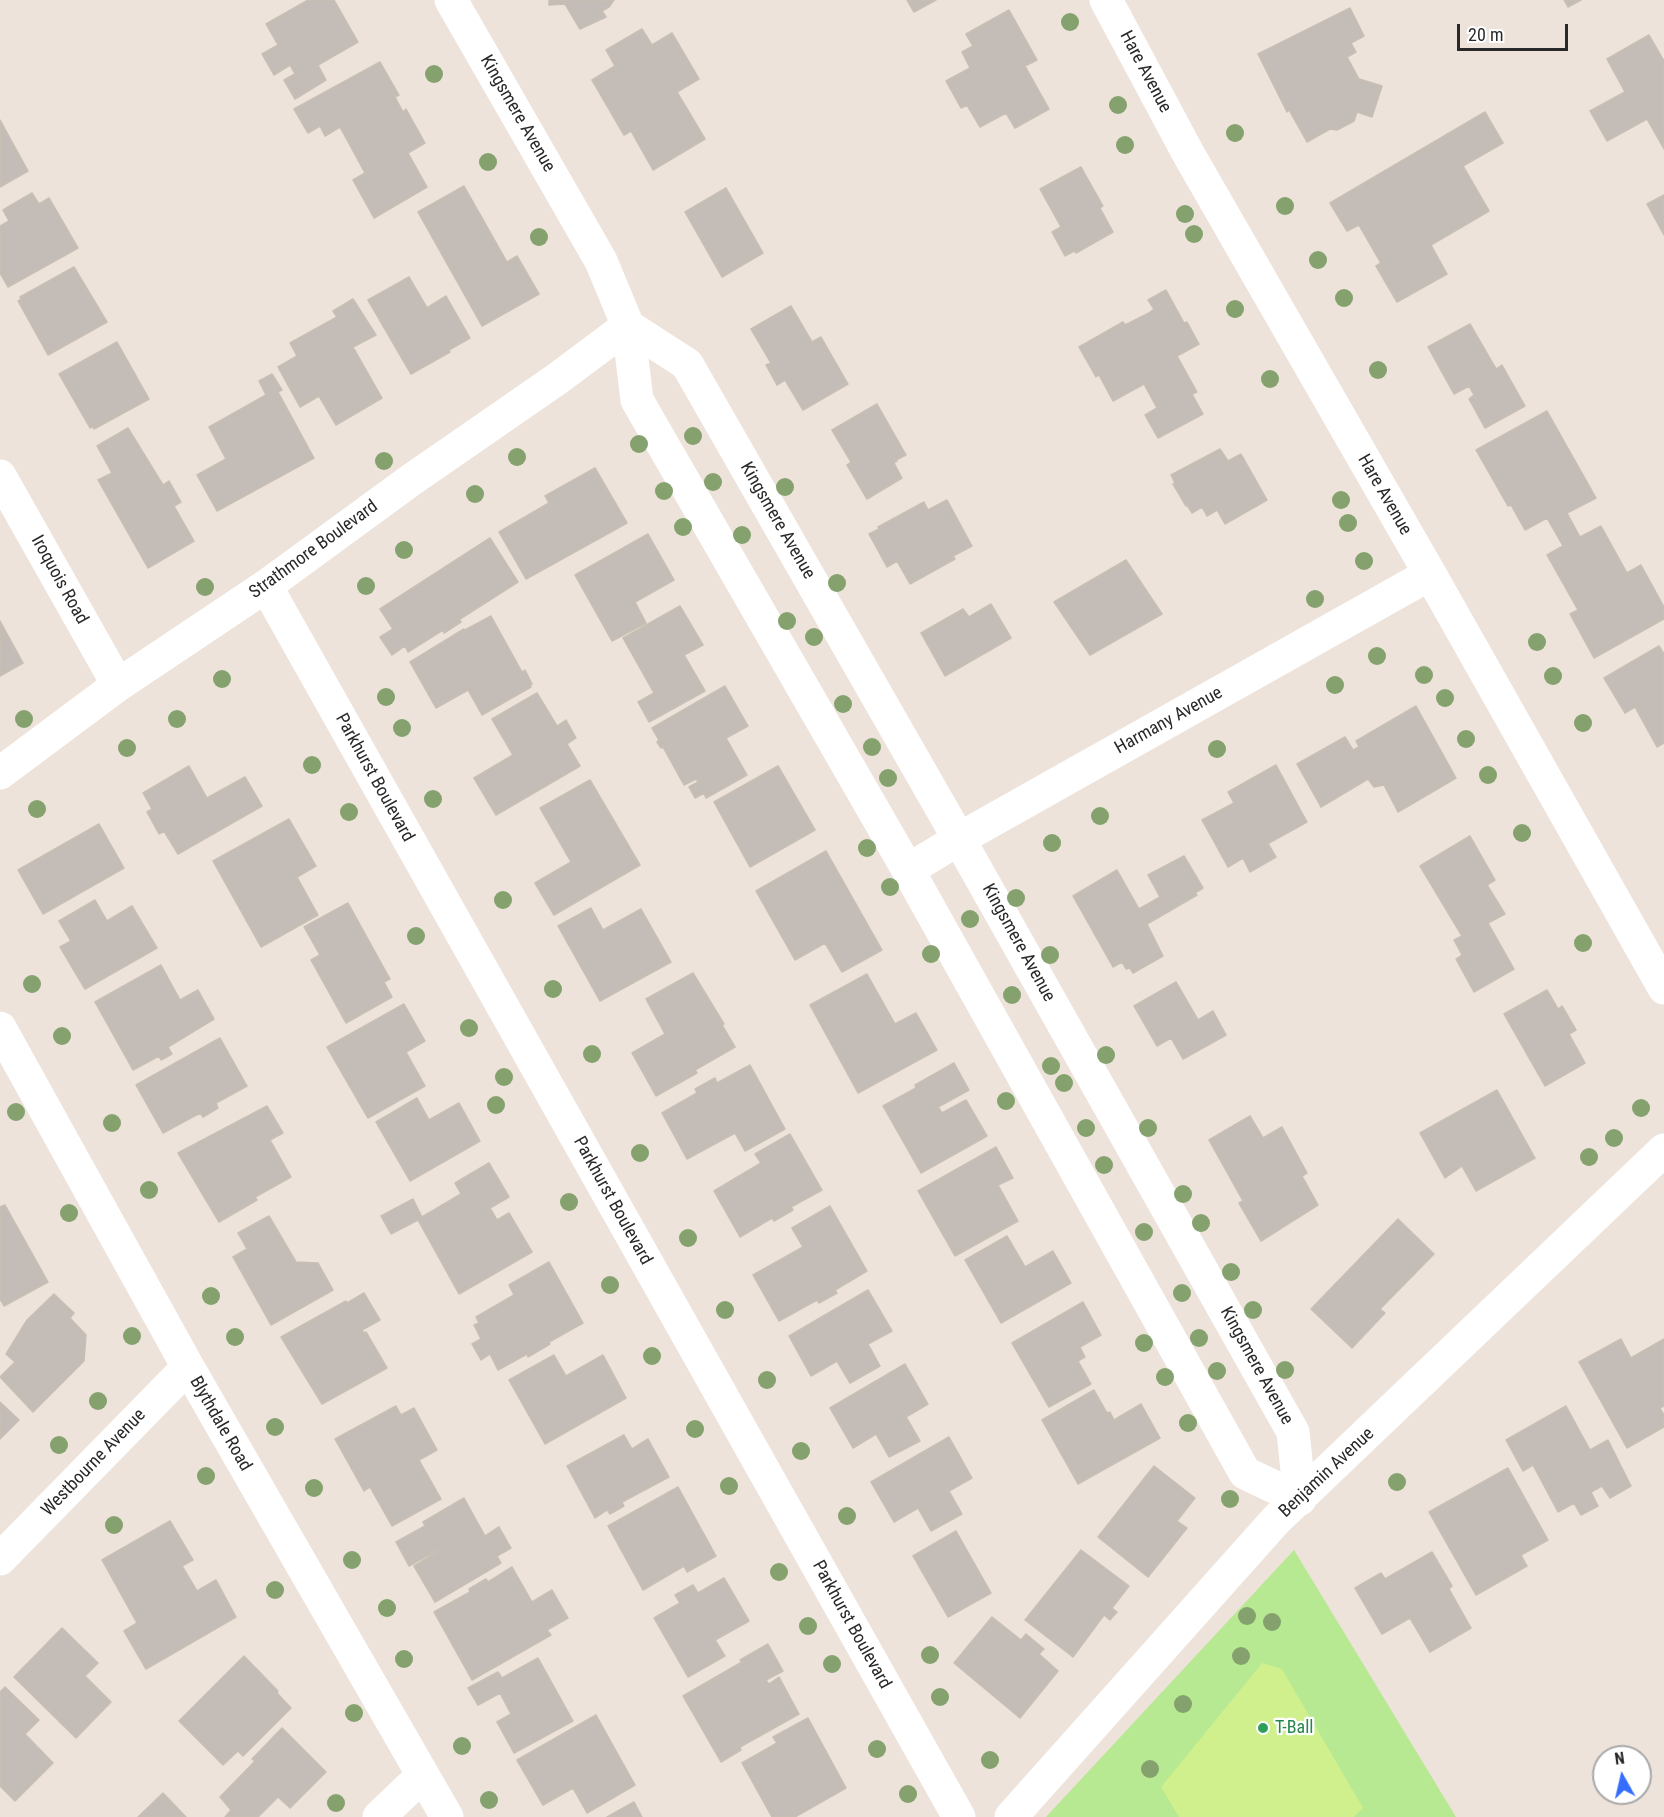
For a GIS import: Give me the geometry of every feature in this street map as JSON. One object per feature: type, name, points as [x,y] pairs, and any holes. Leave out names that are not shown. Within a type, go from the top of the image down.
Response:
[{"type":"street","name":"Kingsmere Avenue","points":[[452,0],[601,261],[628,326],[637,400],[908,870],[1245,1473],[1300,1499]]},
{"type":"street","name":"Hare Avenue","points":[[1106,0],[1189,155],[1430,574],[1664,988]]},
{"type":"street","name":"Kingsmere Avenue","points":[[628,326],[687,364],[959,839],[1293,1432],[1300,1499]]},
{"type":"street","name":"Strathmore Boulevard","points":[[0,773],[118,685],[266,586],[628,326]]},
{"type":"street","name":"Iroquois Road","points":[[0,476],[118,685]]},
{"type":"street","name":"Harmany Avenue","points":[[908,870],[959,839],[1430,574]]},
{"type":"street","name":"Parkhurst Boulevard","points":[[266,586],[959,1817]]},
{"type":"street","name":"Blythdale Road","points":[[0,1028],[188,1367],[447,1817]]},
{"type":"street","name":"Benjamin Avenue","points":[[1011,1817],[1276,1520],[1664,1150]]},
{"type":"street","name":"Westbourne Avenue","points":[[0,1559],[188,1367]]},
{"type":"street","points":[[380,1817],[422,1776]]},
{"type":"green space","points":[[1294,1550],[1456,1817],[1046,1817]]},
{"type":"green space","name":"T-Ball","points":[[1262,1663],[1282,1669],[1363,1808],[1354,1817],[1179,1817],[1161,1787]]},
{"type":"building","points":[[308,0],[334,0],[358,42],[318,65],[326,80],[295,99],[284,80],[295,74],[290,65],[274,75],[262,54],[278,45],[266,24]]},
{"type":"building","points":[[549,0],[614,0],[602,11],[606,17],[580,29],[565,4],[549,5]]},
{"type":"building","points":[[907,0],[936,0],[914,12]]},
{"type":"building","points":[[1564,0],[1581,0],[1568,7]]},
{"type":"building","points":[[1350,8],[1364,36],[1351,43],[1356,52],[1347,57],[1359,79],[1382,86],[1372,117],[1357,112],[1354,121],[1337,130],[1330,129],[1307,142],[1289,110],[1287,112],[1258,54]]},
{"type":"building","points":[[1009,10],[1037,60],[1025,66],[1049,109],[1015,128],[1006,113],[980,127],[967,105],[961,108],[946,81],[970,68],[962,52],[973,46],[966,34]]},
{"type":"building","points":[[642,29],[652,45],[672,33],[699,79],[677,92],[705,139],[653,170],[631,131],[624,135],[592,80],[615,66],[606,50]]},
{"type":"building","points":[[1649,35],[1664,61],[1664,149],[1647,119],[1607,141],[1590,111],[1625,92],[1607,59]]},
{"type":"building","points":[[380,62],[399,95],[395,97],[403,112],[406,109],[425,143],[408,153],[427,187],[374,218],[353,180],[365,173],[340,127],[325,136],[320,126],[308,133],[294,109]]},
{"type":"building","points":[[1485,112],[1503,143],[1463,166],[1489,211],[1431,245],[1447,274],[1397,302],[1376,266],[1381,263],[1359,225],[1347,231],[1330,203]]},
{"type":"building","points":[[0,120],[28,171],[0,187]]},
{"type":"building","points":[[1081,167],[1103,206],[1100,208],[1113,232],[1076,253],[1074,251],[1065,256],[1052,232],[1061,227],[1040,189]]},
{"type":"building","points":[[464,186],[507,262],[517,256],[539,294],[482,326],[418,212]]},
{"type":"building","points":[[726,188],[763,253],[722,277],[685,212]]},
{"type":"building","points":[[32,193],[39,204],[49,198],[78,248],[8,287],[0,273],[0,226],[9,221],[3,210]]},
{"type":"building","points":[[1664,195],[1664,235],[1647,204]]},
{"type":"building","points":[[74,267],[107,322],[48,355],[18,301],[20,297]]},
{"type":"building","points":[[409,277],[427,308],[446,296],[470,338],[411,374],[368,300]]},
{"type":"building","points":[[1166,290],[1184,323],[1187,322],[1199,344],[1177,356],[1197,392],[1192,394],[1203,414],[1158,438],[1145,415],[1157,408],[1144,384],[1113,401],[1099,375],[1096,377],[1079,347],[1123,322],[1125,325],[1149,313],[1154,309],[1148,300]]},
{"type":"building","points":[[353,299],[376,335],[353,347],[382,398],[336,425],[319,396],[300,407],[278,367],[297,356],[290,343],[337,317],[333,311]]},
{"type":"building","points":[[791,306],[812,342],[821,337],[848,384],[803,410],[785,380],[777,385],[766,365],[771,363],[751,329]]},
{"type":"building","points":[[1470,324],[1496,369],[1502,365],[1525,406],[1485,428],[1469,399],[1474,395],[1469,386],[1454,394],[1428,347]]},
{"type":"building","points":[[117,342],[149,399],[94,429],[90,428],[59,374]]},
{"type":"building","points":[[272,374],[282,390],[278,392],[314,458],[217,511],[197,475],[226,459],[209,427],[266,395],[259,381]]},
{"type":"building","points":[[877,404],[906,455],[894,463],[902,478],[867,499],[847,465],[851,462],[832,430]]},
{"type":"building","points":[[1547,411],[1596,498],[1567,513],[1580,537],[1601,526],[1627,573],[1641,565],[1664,607],[1664,619],[1594,658],[1570,614],[1578,610],[1547,555],[1563,546],[1547,518],[1525,530],[1511,505],[1508,506],[1476,450]]},
{"type":"building","points":[[128,428],[163,485],[169,481],[181,502],[174,506],[194,541],[148,568],[98,480],[112,473],[97,446]]},
{"type":"building","points":[[1220,449],[1228,461],[1241,454],[1267,500],[1225,524],[1217,510],[1207,516],[1202,507],[1192,513],[1173,484],[1175,483],[1171,475]]},
{"type":"building","points":[[595,468],[627,523],[526,579],[499,532],[549,503],[545,496]]},
{"type":"building","points":[[947,500],[972,546],[953,556],[955,559],[910,584],[897,561],[887,567],[869,534],[924,502],[928,510]]},
{"type":"building","points":[[648,534],[674,580],[635,602],[646,623],[612,641],[575,575]]},
{"type":"building","points":[[490,538],[518,582],[460,619],[461,622],[444,633],[443,630],[408,652],[405,646],[392,655],[380,637],[393,629],[380,609]]},
{"type":"building","points":[[1126,560],[1162,614],[1090,655],[1054,602]]},
{"type":"building","points":[[991,604],[1011,638],[945,676],[921,633],[963,609],[969,617]]},
{"type":"building","points":[[680,606],[703,645],[684,655],[705,691],[649,722],[638,702],[654,693],[623,638]]},
{"type":"building","points":[[491,616],[522,672],[525,670],[532,684],[531,687],[482,715],[468,690],[436,708],[410,662],[464,629]]},
{"type":"building","points":[[0,621],[23,663],[0,676]]},
{"type":"building","points":[[1659,646],[1664,654],[1664,743],[1657,747],[1635,707],[1625,713],[1604,678]]},
{"type":"building","points":[[725,686],[748,726],[726,738],[747,775],[706,798],[704,793],[695,798],[689,787],[698,782],[696,779],[684,785],[663,747],[661,748],[657,742],[659,740],[652,728]]},
{"type":"building","points":[[537,693],[557,726],[566,720],[576,738],[567,744],[580,766],[496,815],[474,778],[513,755],[492,719]]},
{"type":"building","points":[[1416,706],[1456,778],[1398,812],[1384,785],[1374,787],[1368,779],[1321,807],[1297,764],[1345,737],[1353,750],[1359,747],[1356,741]]},
{"type":"building","points":[[1276,765],[1307,822],[1267,842],[1276,857],[1250,872],[1243,858],[1228,867],[1202,820],[1234,803],[1228,792]]},
{"type":"building","points":[[189,766],[207,798],[245,777],[262,806],[178,854],[164,831],[159,834],[147,812],[152,809],[143,793]]},
{"type":"building","points":[[778,766],[815,830],[750,867],[714,802]]},
{"type":"building","points":[[590,780],[640,865],[554,915],[535,883],[571,862],[540,808]]},
{"type":"building","points":[[289,819],[316,866],[297,877],[318,915],[261,947],[213,861]]},
{"type":"building","points":[[99,824],[124,868],[43,914],[18,870]]},
{"type":"building","points":[[1470,836],[1495,880],[1487,885],[1505,914],[1488,923],[1514,969],[1474,992],[1456,959],[1462,955],[1454,940],[1462,936],[1420,866]]},
{"type":"building","points":[[826,851],[882,950],[842,972],[825,943],[795,960],[756,891]]},
{"type":"building","points":[[1184,856],[1203,888],[1195,893],[1197,895],[1147,924],[1163,956],[1133,973],[1130,968],[1126,969],[1122,962],[1113,967],[1073,896],[1117,870],[1139,909],[1160,897],[1148,875]]},
{"type":"building","points":[[95,900],[107,921],[132,906],[157,948],[85,989],[60,947],[71,941],[59,921]]},
{"type":"building","points":[[348,903],[390,979],[384,982],[392,997],[346,1023],[311,960],[320,955],[304,927]]},
{"type":"building","points":[[591,908],[603,930],[641,909],[671,962],[600,1001],[558,926]]},
{"type":"building","points":[[161,965],[180,1000],[198,990],[214,1019],[168,1047],[172,1054],[161,1060],[159,1056],[133,1070],[95,1002]]},
{"type":"building","points":[[693,973],[735,1047],[695,1070],[697,1073],[656,1096],[632,1053],[665,1034],[646,999]]},
{"type":"building","points":[[867,974],[895,1024],[916,1013],[937,1050],[858,1093],[810,1005]]},
{"type":"building","points":[[1176,982],[1198,1020],[1213,1011],[1226,1035],[1183,1059],[1171,1038],[1157,1046],[1134,1006]]},
{"type":"building","points":[[1547,990],[1558,1009],[1562,1006],[1576,1030],[1569,1034],[1585,1063],[1545,1086],[1504,1014]]},
{"type":"building","points":[[404,1004],[425,1041],[406,1052],[425,1086],[368,1118],[327,1047]]},
{"type":"building","points":[[220,1038],[247,1086],[216,1103],[218,1108],[203,1117],[200,1113],[163,1133],[136,1085]]},
{"type":"building","points":[[954,1063],[969,1090],[938,1107],[942,1113],[966,1100],[987,1136],[921,1173],[883,1106]]},
{"type":"building","points":[[750,1065],[785,1129],[745,1151],[735,1133],[687,1159],[662,1113],[697,1093],[695,1089],[715,1078],[717,1083]]},
{"type":"building","points":[[1497,1090],[1535,1158],[1476,1191],[1462,1166],[1445,1178],[1420,1133]]},
{"type":"building","points":[[417,1098],[429,1120],[459,1103],[480,1141],[410,1181],[376,1122]]},
{"type":"building","points":[[267,1106],[283,1133],[270,1140],[291,1177],[255,1197],[257,1200],[219,1222],[178,1153]]},
{"type":"building","points":[[1250,1116],[1263,1138],[1282,1127],[1307,1173],[1302,1176],[1318,1205],[1261,1241],[1239,1203],[1243,1201],[1209,1140]]},
{"type":"building","points":[[790,1134],[822,1190],[791,1207],[793,1210],[774,1221],[772,1218],[740,1237],[714,1191],[761,1163],[755,1154]]},
{"type":"building","points":[[996,1147],[1013,1178],[998,1185],[1018,1221],[955,1256],[918,1191]]},
{"type":"building","points":[[489,1163],[509,1197],[490,1208],[497,1220],[509,1213],[532,1252],[459,1294],[418,1220],[391,1234],[381,1216],[413,1199],[422,1217],[461,1194],[455,1183]]},
{"type":"building","points":[[5,1205],[48,1282],[4,1306],[0,1299],[0,1207]]},
{"type":"building","points":[[830,1206],[867,1271],[835,1290],[837,1293],[819,1303],[817,1300],[779,1321],[753,1275],[803,1247],[792,1228]]},
{"type":"building","points":[[269,1216],[296,1262],[318,1263],[333,1290],[271,1325],[233,1257],[247,1249],[238,1233]]},
{"type":"building","points":[[1398,1219],[1434,1254],[1380,1309],[1385,1313],[1352,1348],[1311,1309]]},
{"type":"building","points":[[1007,1236],[1025,1267],[1053,1251],[1071,1283],[1001,1323],[965,1260]]},
{"type":"building","points":[[549,1262],[583,1323],[528,1357],[527,1354],[498,1370],[490,1354],[481,1360],[472,1344],[481,1339],[474,1325],[479,1323],[476,1317],[514,1295],[509,1285]]},
{"type":"building","points":[[868,1290],[892,1331],[868,1344],[880,1366],[850,1383],[837,1361],[811,1376],[789,1336]]},
{"type":"building","points":[[364,1293],[380,1320],[362,1330],[366,1332],[387,1368],[322,1404],[281,1337]]},
{"type":"building","points":[[54,1294],[74,1313],[70,1318],[86,1335],[84,1361],[33,1412],[0,1377],[15,1362],[6,1354],[27,1320]]},
{"type":"building","points":[[1083,1302],[1101,1335],[1080,1347],[1085,1357],[1078,1361],[1091,1384],[1049,1407],[1012,1343]]},
{"type":"building","points":[[1621,1339],[1631,1358],[1664,1339],[1664,1406],[1660,1408],[1664,1415],[1664,1427],[1627,1448],[1579,1362]]},
{"type":"building","points":[[554,1355],[566,1376],[603,1355],[626,1398],[545,1444],[509,1380]]},
{"type":"building","points":[[905,1364],[928,1404],[906,1417],[920,1441],[889,1457],[876,1434],[853,1448],[830,1408]]},
{"type":"building","points":[[1094,1390],[1107,1413],[1110,1412],[1114,1420],[1141,1404],[1160,1438],[1078,1484],[1042,1420]]},
{"type":"building","points":[[0,1402],[19,1420],[0,1439]]},
{"type":"building","points":[[396,1406],[401,1415],[414,1408],[437,1450],[419,1460],[441,1499],[392,1526],[370,1487],[364,1491],[335,1439]]},
{"type":"building","points":[[1566,1406],[1590,1450],[1608,1440],[1631,1486],[1610,1498],[1602,1486],[1591,1492],[1598,1506],[1581,1515],[1574,1503],[1558,1512],[1533,1465],[1523,1471],[1506,1440]]},
{"type":"building","points":[[624,1435],[632,1449],[648,1439],[669,1477],[622,1502],[624,1506],[610,1514],[607,1510],[595,1518],[567,1466]]},
{"type":"building","points":[[949,1437],[972,1478],[949,1491],[962,1514],[931,1531],[918,1508],[894,1522],[871,1482]]},
{"type":"building","points":[[1154,1466],[1195,1498],[1177,1521],[1187,1528],[1148,1577],[1098,1537]]},
{"type":"building","points":[[1508,1468],[1548,1540],[1521,1555],[1527,1566],[1476,1595],[1429,1512]]},
{"type":"building","points":[[678,1487],[716,1556],[687,1572],[684,1566],[643,1590],[608,1526]]},
{"type":"building","points":[[464,1498],[485,1536],[499,1527],[511,1548],[497,1556],[501,1563],[435,1602],[414,1566],[439,1551],[409,1566],[396,1542],[425,1526],[423,1522]]},
{"type":"building","points":[[170,1521],[193,1560],[182,1566],[197,1591],[216,1580],[236,1617],[146,1669],[124,1631],[137,1623],[102,1560]]},
{"type":"building","points":[[956,1531],[991,1593],[948,1617],[913,1556]]},
{"type":"building","points":[[1081,1550],[1129,1586],[1112,1608],[1117,1612],[1110,1620],[1104,1615],[1073,1657],[1025,1620]]},
{"type":"building","points":[[1432,1552],[1452,1586],[1449,1589],[1471,1628],[1430,1652],[1410,1618],[1382,1634],[1355,1588],[1381,1573],[1385,1579]]},
{"type":"building","points":[[512,1567],[532,1602],[552,1590],[568,1618],[547,1630],[551,1635],[472,1680],[434,1612],[470,1592],[469,1589],[486,1579],[488,1582]]},
{"type":"building","points":[[724,1578],[749,1621],[715,1640],[725,1656],[688,1677],[654,1618],[680,1603],[675,1595],[693,1585],[698,1593]]},
{"type":"building","points":[[992,1617],[1021,1640],[1026,1634],[1044,1649],[1039,1654],[1058,1671],[1020,1718],[954,1663]]},
{"type":"building","points":[[62,1628],[98,1663],[85,1676],[111,1702],[76,1738],[14,1677]]},
{"type":"building","points":[[768,1644],[783,1671],[766,1680],[769,1684],[779,1677],[799,1714],[740,1747],[741,1750],[721,1762],[683,1696]]},
{"type":"building","points":[[244,1656],[291,1708],[243,1756],[238,1751],[223,1765],[179,1721]]},
{"type":"building","points":[[538,1658],[573,1721],[514,1753],[497,1722],[511,1714],[500,1693],[478,1705],[468,1688],[498,1672],[502,1678]]},
{"type":"building","points":[[5,1687],[39,1720],[25,1734],[53,1763],[15,1801],[0,1786],[0,1692]]},
{"type":"building","points":[[596,1715],[635,1785],[587,1813],[573,1788],[543,1805],[517,1760]]},
{"type":"building","points":[[808,1718],[846,1788],[795,1817],[772,1817],[742,1763],[777,1743],[773,1737]]},
{"type":"building","points":[[282,1728],[326,1772],[290,1808],[278,1797],[258,1817],[225,1817],[231,1810],[220,1797],[255,1761],[252,1759]]},
{"type":"building","points":[[163,1793],[186,1817],[138,1817]]},
{"type":"building","points":[[634,1802],[642,1817],[607,1817]]},
{"type":"place","name":"T-Ball","points":[[1263,1728]]}]
